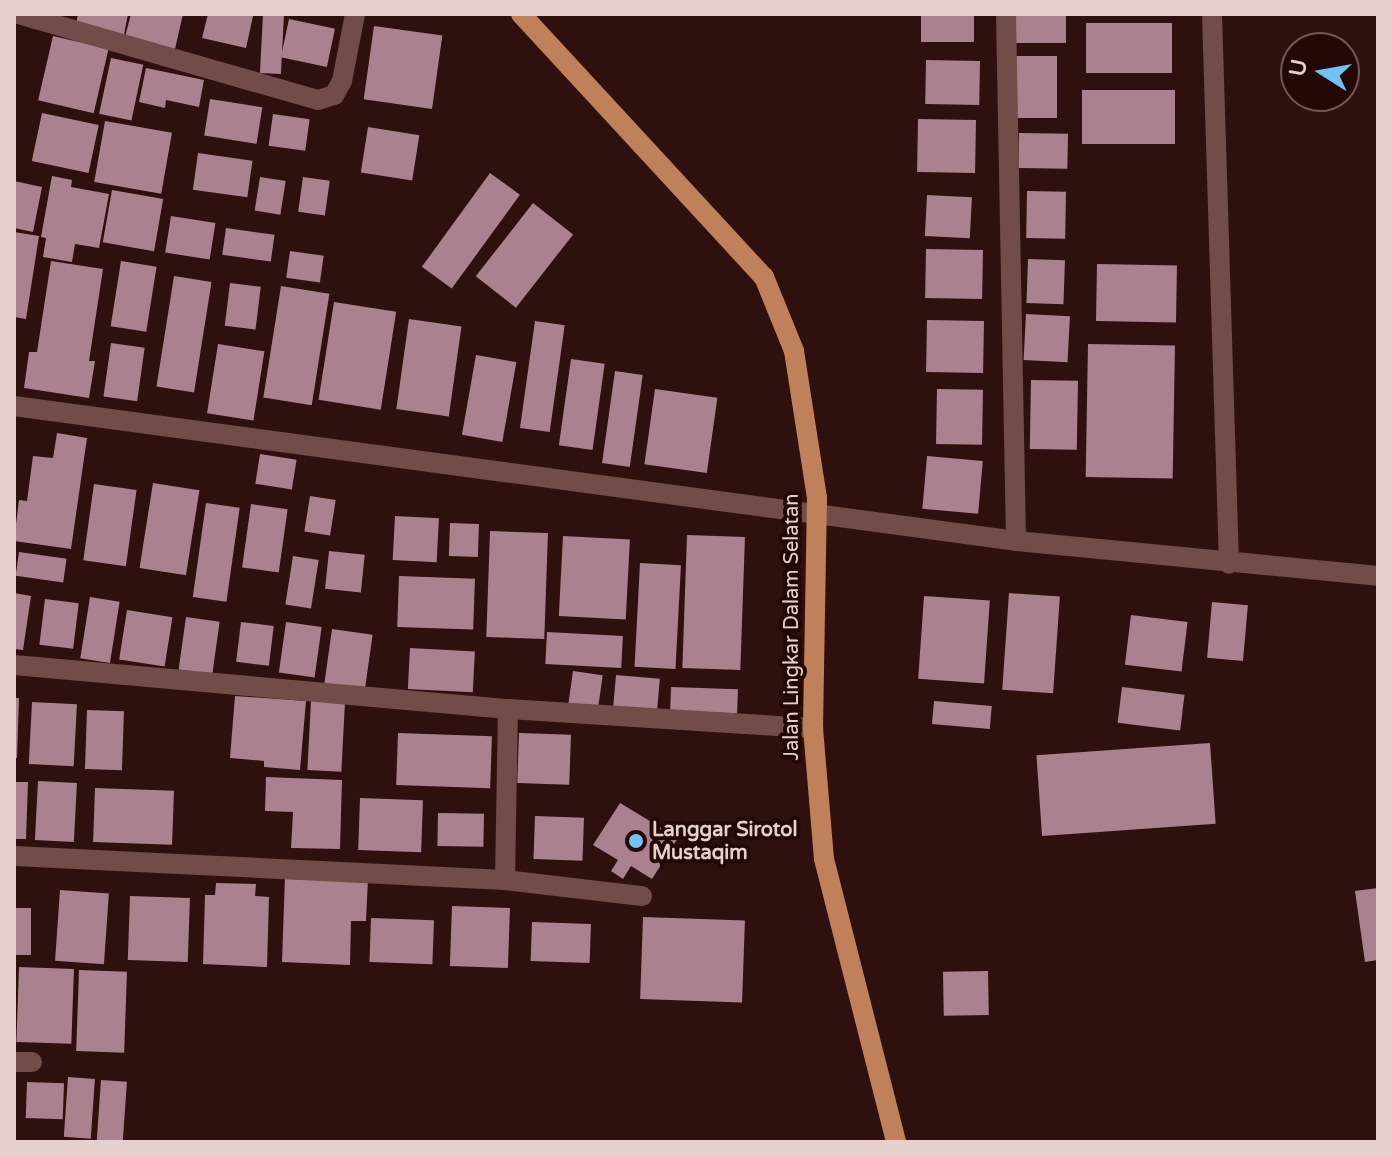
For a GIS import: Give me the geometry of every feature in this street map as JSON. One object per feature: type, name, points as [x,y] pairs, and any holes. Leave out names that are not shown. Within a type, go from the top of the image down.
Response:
[{"type":"main road","name":"Jalan Lingkar Dalam Selatan","points":[[521,14],[764,277],[794,351],[817,514],[813,728],[824,859],[896,1142]]},
{"type":"street","points":[[18,14],[318,100],[334,95],[342,81],[355,14]]},
{"type":"street","points":[[1006,14],[1016,541]]},
{"type":"street","points":[[1212,14],[1229,564]]},
{"type":"street","points":[[14,406],[1016,541],[1378,576]]},
{"type":"street","points":[[14,665],[508,709],[813,728]]},
{"type":"street","points":[[505,880],[508,709]]},
{"type":"street","points":[[14,856],[505,880],[642,896]]},
{"type":"building","points":[[78,14],[128,14],[124,35],[76,24]]},
{"type":"building","points":[[131,14],[183,14],[175,49],[125,37]]},
{"type":"building","points":[[208,14],[253,16],[246,48],[202,38]]},
{"type":"building","points":[[263,14],[284,15],[281,74],[260,73]]},
{"type":"building","points":[[921,14],[974,14],[974,42],[921,42]]},
{"type":"building","points":[[1013,14],[1066,14],[1066,43],[1013,43]]},
{"type":"building","points":[[289,19],[335,29],[327,67],[281,57]]},
{"type":"building","points":[[1086,23],[1172,23],[1172,73],[1086,73]]},
{"type":"building","points":[[374,26],[442,36],[432,109],[364,99]]},
{"type":"building","points":[[53,36],[109,49],[94,113],[38,100]]},
{"type":"building","points":[[1012,56],[1057,56],[1057,118],[1012,118]]},
{"type":"building","points":[[111,58],[143,65],[131,121],[99,114]]},
{"type":"building","points":[[926,60],[980,61],[979,105],[925,104]]},
{"type":"building","points":[[146,68],[204,80],[199,107],[166,100],[165,108],[139,102]]},
{"type":"building","points":[[1082,90],[1175,90],[1175,144],[1082,144]]},
{"type":"building","points":[[210,99],[262,107],[257,144],[204,136]]},
{"type":"building","points":[[42,113],[99,125],[89,173],[32,161]]},
{"type":"building","points":[[273,114],[310,119],[305,151],[269,146]]},
{"type":"building","points":[[918,119],[976,120],[975,173],[917,172]]},
{"type":"building","points":[[105,121],[172,133],[161,194],[94,182]]},
{"type":"building","points":[[368,127],[419,135],[412,181],[361,172]]},
{"type":"building","points":[[1019,133],[1068,134],[1067,169],[1018,168]]},
{"type":"building","points":[[198,153],[252,161],[247,197],[193,190]]},
{"type":"building","points":[[490,173],[520,195],[452,289],[422,267]]},
{"type":"building","points":[[52,176],[72,180],[71,187],[109,194],[99,248],[75,244],[72,262],[43,257],[46,238],[41,237]]},
{"type":"building","points":[[260,177],[286,181],[280,215],[255,211]]},
{"type":"building","points":[[303,177],[330,181],[325,215],[298,212]]},
{"type":"building","points":[[14,181],[42,187],[33,232],[14,228]]},
{"type":"building","points":[[112,190],[163,199],[154,251],[103,242]]},
{"type":"building","points":[[1027,191],[1066,192],[1065,239],[1026,238]]},
{"type":"building","points":[[927,195],[972,197],[970,238],[925,236]]},
{"type":"building","points":[[533,203],[573,234],[516,308],[476,276]]},
{"type":"building","points":[[171,216],[215,223],[210,260],[165,253]]},
{"type":"building","points":[[226,228],[275,235],[271,262],[222,255]]},
{"type":"building","points":[[14,232],[39,236],[26,319],[14,317]]},
{"type":"building","points":[[926,249],[983,250],[982,299],[925,298]]},
{"type":"building","points":[[290,251],[324,256],[320,282],[286,278]]},
{"type":"building","points":[[1028,259],[1065,260],[1063,304],[1026,303]]},
{"type":"building","points":[[51,261],[103,269],[89,361],[95,361],[89,398],[24,388],[29,352],[37,352]]},
{"type":"building","points":[[121,261],[157,267],[146,332],[111,326]]},
{"type":"building","points":[[1097,264],[1177,265],[1176,322],[1096,321]]},
{"type":"building","points":[[174,276],[212,282],[194,393],[156,387]]},
{"type":"building","points":[[230,283],[261,287],[256,329],[225,326]]},
{"type":"building","points":[[281,286],[329,294],[312,405],[263,398]]},
{"type":"building","points":[[334,302],[396,312],[381,410],[319,400]]},
{"type":"building","points":[[1026,314],[1070,316],[1068,362],[1024,360]]},
{"type":"building","points":[[409,319],[461,326],[449,416],[396,409]]},
{"type":"building","points":[[927,320],[984,321],[983,373],[926,372]]},
{"type":"building","points":[[535,321],[565,325],[550,432],[520,428]]},
{"type":"building","points":[[111,343],[145,348],[137,401],[103,396]]},
{"type":"building","points":[[218,344],[264,351],[253,420],[207,413]]},
{"type":"building","points":[[1088,344],[1175,346],[1173,478],[1086,477]]},
{"type":"building","points":[[476,355],[516,362],[502,442],[462,435]]},
{"type":"building","points":[[571,359],[605,364],[593,450],[559,445]]},
{"type":"building","points":[[615,371],[643,375],[630,467],[602,463]]},
{"type":"building","points":[[1031,380],[1078,381],[1077,450],[1030,449]]},
{"type":"building","points":[[655,389],[717,398],[707,473],[644,464]]},
{"type":"building","points":[[937,389],[983,390],[982,445],[936,444]]},
{"type":"building","points":[[57,433],[87,438],[71,549],[14,541],[19,500],[27,501],[33,456],[53,458]]},
{"type":"building","points":[[260,454],[297,460],[292,489],[255,484]]},
{"type":"building","points":[[927,456],[983,461],[978,514],[922,509]]},
{"type":"building","points":[[153,483],[199,490],[186,575],[140,568]]},
{"type":"building","points":[[94,484],[137,490],[126,566],[83,560]]},
{"type":"building","points":[[310,496],[336,500],[330,536],[304,532]]},
{"type":"building","points":[[206,503],[240,508],[226,602],[193,597]]},
{"type":"building","points":[[251,504],[288,509],[279,573],[242,567]]},
{"type":"building","points":[[395,516],[439,518],[437,562],[393,560]]},
{"type":"building","points":[[450,523],[479,524],[478,557],[449,556]]},
{"type":"building","points":[[490,531],[548,533],[544,639],[486,637]]},
{"type":"building","points":[[687,535],[745,537],[740,670],[682,668]]},
{"type":"building","points":[[563,536],[630,540],[626,619],[559,616]]},
{"type":"building","points":[[329,551],[365,555],[361,593],[325,589]]},
{"type":"building","points":[[19,552],[67,559],[63,582],[16,576]]},
{"type":"building","points":[[293,556],[319,560],[311,608],[285,604]]},
{"type":"building","points":[[640,563],[681,565],[676,669],[635,667]]},
{"type":"building","points":[[399,576],[475,579],[473,630],[397,627]]},
{"type":"building","points":[[14,593],[31,596],[23,650],[14,649]]},
{"type":"building","points":[[1009,593],[1060,597],[1053,693],[1002,690]]},
{"type":"building","points":[[924,596],[990,601],[984,683],[918,679]]},
{"type":"building","points":[[90,597],[120,602],[110,663],[80,658]]},
{"type":"building","points":[[45,599],[79,603],[73,649],[39,645]]},
{"type":"building","points":[[1212,602],[1248,605],[1243,661],[1207,658]]},
{"type":"building","points":[[127,610],[172,617],[165,667],[119,659]]},
{"type":"building","points":[[1131,615],[1188,622],[1181,672],[1125,665]]},
{"type":"building","points":[[186,617],[220,622],[212,674],[179,669]]},
{"type":"building","points":[[241,622],[274,626],[269,666],[236,662]]},
{"type":"building","points":[[286,622],[322,627],[315,678],[279,673]]},
{"type":"building","points":[[332,629],[373,635],[364,693],[324,687]]},
{"type":"building","points":[[547,632],[623,636],[621,668],[545,664]]},
{"type":"building","points":[[410,648],[475,651],[473,692],[408,689]]},
{"type":"building","points":[[573,671],[603,675],[598,710],[568,706]]},
{"type":"building","points":[[616,675],[660,679],[657,711],[613,707]]},
{"type":"building","points":[[671,687],[738,689],[737,713],[670,711]]},
{"type":"building","points":[[1122,687],[1185,695],[1180,730],[1118,723]]},
{"type":"building","points":[[235,696],[306,701],[300,770],[264,767],[264,761],[230,758]]},
{"type":"building","points":[[14,698],[19,698],[17,758],[14,758]]},
{"type":"building","points":[[311,701],[345,703],[341,772],[307,770]]},
{"type":"building","points":[[934,701],[992,706],[990,729],[932,724]]},
{"type":"building","points":[[32,702],[77,704],[74,766],[29,764]]},
{"type":"building","points":[[87,710],[124,711],[122,770],[85,769]]},
{"type":"building","points":[[398,733],[492,736],[490,788],[396,785]]},
{"type":"building","points":[[519,733],[571,735],[569,785],[517,783]]},
{"type":"building","points":[[1210,743],[1216,824],[1042,836],[1036,755]]},
{"type":"building","points":[[266,777],[342,780],[340,849],[291,848],[293,812],[265,811]]},
{"type":"building","points":[[38,781],[77,783],[74,842],[35,840]]},
{"type":"building","points":[[14,782],[28,782],[26,839],[14,839]]},
{"type":"building","points":[[95,788],[174,791],[172,845],[93,842]]},
{"type":"building","points":[[360,798],[423,800],[421,852],[358,850]]},
{"type":"building","name":"Langgar Sirotol Mustaqim","points":[[620,803],[678,838],[652,879],[631,866],[623,879],[611,871],[618,860],[593,845]]},
{"type":"building","points":[[438,813],[484,814],[483,847],[437,846]]},
{"type":"building","points":[[535,816],[584,818],[582,861],[533,859]]},
{"type":"building","points":[[285,876],[368,879],[366,921],[351,921],[350,965],[282,962]]},
{"type":"building","points":[[216,883],[256,884],[255,896],[269,897],[267,967],[203,964],[205,895],[215,895]]},
{"type":"building","points":[[1378,888],[1378,960],[1365,962],[1355,891]]},
{"type":"building","points":[[60,890],[109,893],[104,964],[55,961]]},
{"type":"building","points":[[130,896],[190,898],[188,962],[128,960]]},
{"type":"building","points":[[452,906],[510,908],[508,968],[450,966]]},
{"type":"building","points":[[14,908],[31,908],[31,955],[14,955]]},
{"type":"building","points":[[643,917],[745,921],[742,1003],[640,999]]},
{"type":"building","points":[[371,918],[434,920],[432,964],[369,962]]},
{"type":"building","points":[[532,922],[591,924],[590,963],[531,961]]},
{"type":"building","points":[[19,967],[74,969],[71,1044],[16,1042]]},
{"type":"building","points":[[79,970],[127,972],[124,1053],[76,1051]]},
{"type":"building","points":[[988,971],[989,1015],[944,1016],[943,972]]},
{"type":"building","points":[[68,1077],[95,1079],[91,1139],[64,1137]]},
{"type":"building","points":[[101,1080],[127,1082],[123,1142],[97,1141]]},
{"type":"building","points":[[27,1082],[64,1083],[63,1119],[26,1118]]},
{"type":"place","name":"Langgar Sirotol Mustaqim","points":[[636,841]]}]
